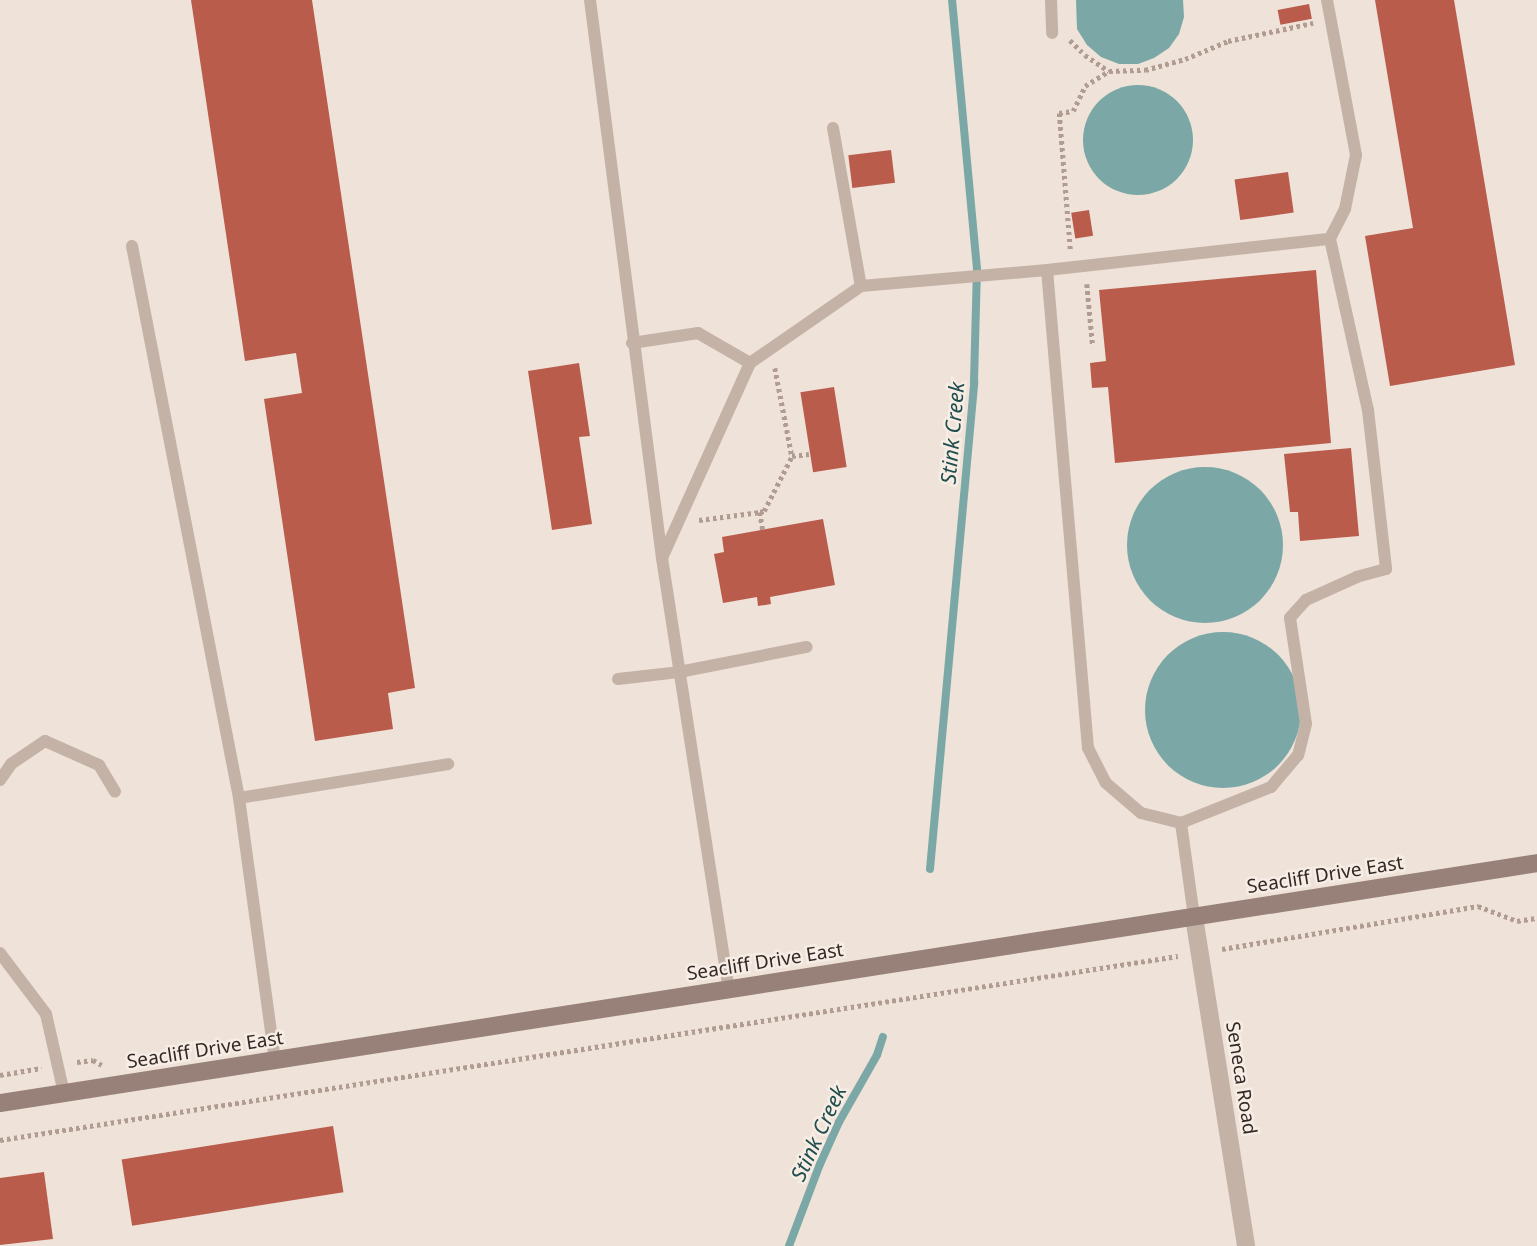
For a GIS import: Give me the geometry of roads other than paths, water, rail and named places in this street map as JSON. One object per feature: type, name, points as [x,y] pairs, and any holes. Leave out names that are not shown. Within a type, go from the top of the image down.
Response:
[{"type":"main road","name":"Seacliff Drive East","points":[[0,1103],[1537,863]]},
{"type":"street","name":"Seneca Road","points":[[1194,917],[1246,1246]]},
{"type":"lane","points":[[590,0],[632,343],[662,558],[729,989]]},
{"type":"lane","points":[[1051,0],[1052,27]]},
{"type":"lane","points":[[1047,270],[1088,748],[1106,783],[1141,813],[1181,822],[1271,787],[1298,755],[1306,724],[1290,618],[1306,600],[1357,577],[1386,569],[1368,410],[1330,239],[1345,209],[1356,155],[1327,0]]},
{"type":"lane","points":[[833,128],[861,286]]},
{"type":"lane","points":[[662,558],[750,363],[861,286],[1072,268],[1330,239]]},
{"type":"lane","points":[[132,246],[239,798],[275,1060]]},
{"type":"lane","points":[[632,343],[698,333],[750,363]]},
{"type":"lane","points":[[618,679],[679,672],[807,647]]},
{"type":"lane","points":[[0,780],[11,764],[45,741],[99,765],[115,792]]},
{"type":"lane","points":[[239,798],[448,764]]},
{"type":"lane","points":[[1181,822],[1194,917]]},
{"type":"lane","points":[[0,953],[47,1014],[64,1093]]},
{"type":"water","points":[[1076,0],[1183,0],[1184,17],[1179,34],[1169,48],[1138,64],[1119,64],[1101,57],[1087,45],[1077,29]]},
{"type":"water","points":[[1138,85],[1159,90],[1177,101],[1188,119],[1193,140],[1188,161],[1177,179],[1159,190],[1138,195],[1117,190],[1099,179],[1088,161],[1083,140],[1088,119],[1099,101],[1117,90]]},
{"type":"water","points":[[1205,467],[1235,473],[1260,490],[1277,515],[1283,545],[1277,575],[1260,600],[1235,617],[1205,623],[1175,617],[1150,600],[1133,575],[1127,545],[1133,515],[1150,490],[1175,473]]},
{"type":"water","points":[[1223,632],[1253,638],[1278,655],[1295,680],[1301,710],[1295,740],[1278,765],[1253,782],[1223,788],[1193,782],[1168,765],[1151,740],[1145,710],[1151,680],[1168,655],[1193,638]]},
{"type":"waterway","name":"Stink Creek","points":[[930,869],[974,382],[977,269],[952,0]]},
{"type":"waterway","name":"Stink Creek","points":[[789,1246],[820,1164],[839,1122],[877,1055],[883,1037]]}]
